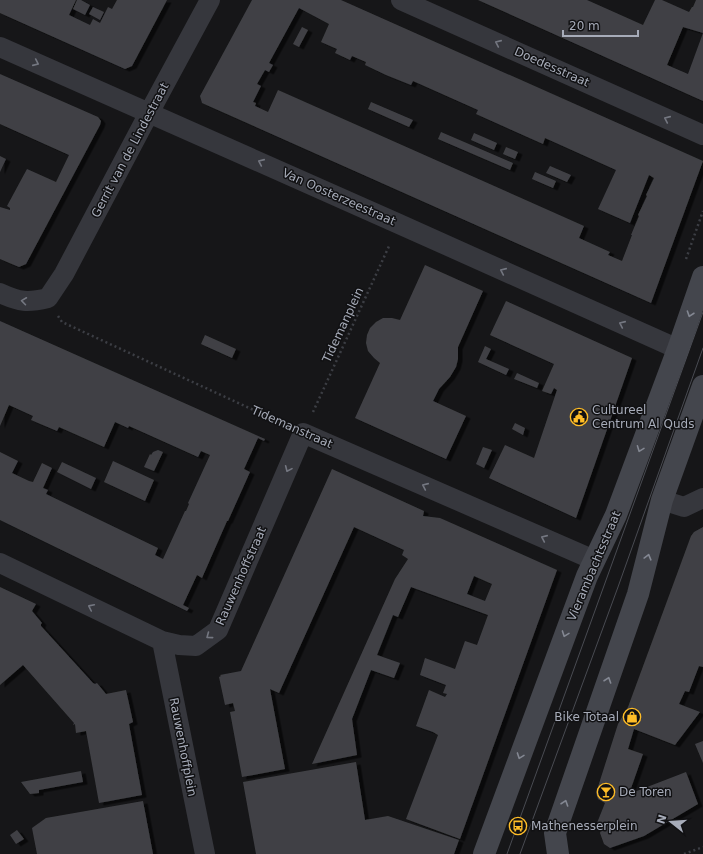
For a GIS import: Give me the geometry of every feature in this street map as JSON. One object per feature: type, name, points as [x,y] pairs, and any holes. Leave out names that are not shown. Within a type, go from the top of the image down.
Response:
[{"type":"street","name":"Gerrit van de Lindestraat","points":[[48,298],[64,274],[148,113],[210,0]]},
{"type":"street","name":"Doedesstraat","points":[[401,0],[703,135]]},
{"type":"street","name":"Van Oosterzeestraat","points":[[0,47],[678,349]]},
{"type":"street","name":"Vierambachtsstraat","points":[[484,854],[587,576],[616,515],[678,349],[703,277]]},
{"type":"street","points":[[0,293],[16,300],[32,302],[48,298]]},
{"type":"street","points":[[558,854],[555,833],[638,594],[662,500],[703,386]]},
{"type":"street","name":"Tidemanstraat","points":[[304,433],[594,560]]},
{"type":"street","name":"Rauwenhoffstraat","points":[[0,563],[162,641],[179,645],[196,646],[218,630],[304,433]]},
{"type":"street","points":[[662,500],[684,507],[703,498]]},
{"type":"street","name":"Rauwenhoffplein","points":[[162,641],[205,854]]},
{"type":"path","name":"Tidemanplein","points":[[304,433],[399,224]]},
{"type":"path","name":"Tidemanstraat","points":[[48,298],[62,322],[304,433]]},
{"type":"path","points":[[684,854],[703,847]]},
{"type":"building","points":[[0,0],[76,0],[69,15],[90,25],[93,19],[100,23],[108,7],[112,9],[117,0],[167,0],[132,66],[125,69],[0,13]]},
{"type":"building","points":[[77,0],[81,0],[90,5],[85,15],[73,9]]},
{"type":"building","points":[[252,0],[341,0],[703,161],[651,303],[202,103],[200,96]],"holes":[[[299,8],[329,24],[321,42],[337,49],[335,53],[350,60],[352,56],[366,62],[365,65],[411,85],[413,81],[478,110],[476,114],[543,144],[545,138],[616,170],[598,209],[630,223],[649,175],[654,178],[638,215],[639,216],[622,261],[608,255],[610,252],[579,238],[584,226],[278,90],[268,112],[255,106],[256,103],[253,102],[261,86],[257,84],[265,70],[269,72],[273,65],[269,63]]]},
{"type":"building","points":[[478,0],[587,0],[643,25],[655,0],[662,0],[689,12],[696,0],[703,0],[703,33],[703,101]],"holes":[[[683,27],[703,33],[688,74],[667,65]]]},
{"type":"building","points":[[93,7],[104,12],[100,20],[89,14]]},
{"type":"building","points":[[302,27],[308,30],[299,47],[293,44]]},
{"type":"building","points":[[0,74],[98,117],[101,121],[26,264],[19,267],[0,259],[0,207],[10,210],[7,206],[27,169],[56,182],[69,155],[0,124]]},
{"type":"building","points":[[371,102],[413,120],[409,127],[368,109]]},
{"type":"building","points":[[441,132],[513,163],[510,170],[438,139]]},
{"type":"building","points":[[474,133],[497,143],[494,150],[471,140]]},
{"type":"building","points":[[506,147],[518,152],[515,159],[503,154]]},
{"type":"building","points":[[0,156],[6,159],[0,172]]},
{"type":"building","points":[[550,166],[571,175],[567,182],[546,173]]},
{"type":"building","points":[[535,172],[556,181],[553,188],[532,179]]},
{"type":"building","points":[[425,265],[483,291],[458,347],[456,367],[450,377],[439,389],[433,401],[466,416],[446,459],[355,418],[380,363],[368,351],[366,343],[370,328],[383,318],[400,320]]},
{"type":"building","name":"Cultureel Centrum Al Quds","points":[[506,301],[632,358],[576,518],[489,478],[505,445],[534,458],[557,390],[554,388],[551,394],[542,391],[554,364],[490,335]]},
{"type":"building","points":[[0,321],[265,439],[264,441],[258,438],[244,469],[250,472],[228,521],[202,578],[197,575],[183,605],[189,608],[187,611],[0,520],[0,452],[18,461],[12,473],[29,481],[33,482],[42,463],[52,468],[43,488],[48,490],[46,494],[158,548],[155,555],[163,559],[210,455],[201,451],[198,457],[129,426],[128,428],[115,422],[104,447],[59,427],[57,431],[31,420],[33,416],[9,405],[0,426]]},
{"type":"building","points":[[205,335],[236,349],[232,358],[201,344]]},
{"type":"building","points":[[485,346],[491,349],[486,359],[509,369],[506,375],[478,362]]},
{"type":"building","points":[[517,373],[539,383],[537,388],[514,379]]},
{"type":"building","points":[[515,423],[525,428],[523,435],[512,429]]},
{"type":"building","points":[[483,447],[492,450],[484,468],[476,464]]},
{"type":"building","points":[[158,450],[163,452],[154,471],[144,467],[150,454],[151,455],[153,452]]},
{"type":"building","points":[[113,461],[154,480],[145,501],[104,482]]},
{"type":"building","points":[[62,462],[96,478],[91,489],[57,472]]},
{"type":"building","points":[[332,469],[424,511],[423,516],[440,518],[557,570],[460,839],[406,819],[438,735],[416,726],[429,690],[445,697],[447,694],[443,693],[446,685],[420,675],[425,658],[455,669],[465,641],[477,645],[488,615],[411,587],[398,617],[393,615],[377,655],[400,663],[394,678],[371,670],[352,719],[357,755],[312,764],[395,579],[408,559],[402,555],[404,550],[354,527],[279,693],[270,689],[285,769],[242,777],[230,712],[235,711],[233,703],[225,705],[219,677],[221,676],[220,675],[241,671]],"holes":[[[474,576],[492,584],[485,601],[467,594]]]},
{"type":"building","points":[[703,527],[703,667],[699,666],[689,692],[685,691],[679,704],[700,712],[675,745],[634,729],[628,749],[643,754],[629,794],[686,772],[698,804],[644,836],[610,848],[604,844],[600,833],[601,830],[595,828],[605,803],[598,799],[596,793],[618,724],[628,707],[691,536],[694,532]]},
{"type":"building","points":[[0,587],[36,604],[32,611],[42,623],[41,626],[93,683],[97,683],[106,694],[126,690],[133,722],[129,724],[142,795],[99,803],[86,731],[76,733],[75,724],[73,725],[74,723],[23,665],[0,685]]},
{"type":"building","points":[[703,741],[703,763],[695,744]]},
{"type":"building","points":[[356,762],[365,820],[388,816],[459,840],[454,854],[256,854],[243,782]]},
{"type":"building","points":[[81,771],[83,782],[39,790],[39,793],[30,794],[21,782]]},
{"type":"building","points":[[143,801],[153,854],[37,854],[32,828],[46,818]]},
{"type":"building","points":[[17,830],[24,839],[16,844],[10,835]]},
{"type":"tram line","points":[[507,854],[703,312]]},
{"type":"tram line","points":[[520,854],[618,587],[703,348]]},
{"type":"place","name":"Cultureel Centrum Al Quds","points":[[579,417]]},
{"type":"place","name":"Bike Totaal","points":[[632,717]]},
{"type":"place","name":"De Toren","points":[[606,792]]},
{"type":"place","name":"Mathenesserplein","points":[[518,826]]}]
